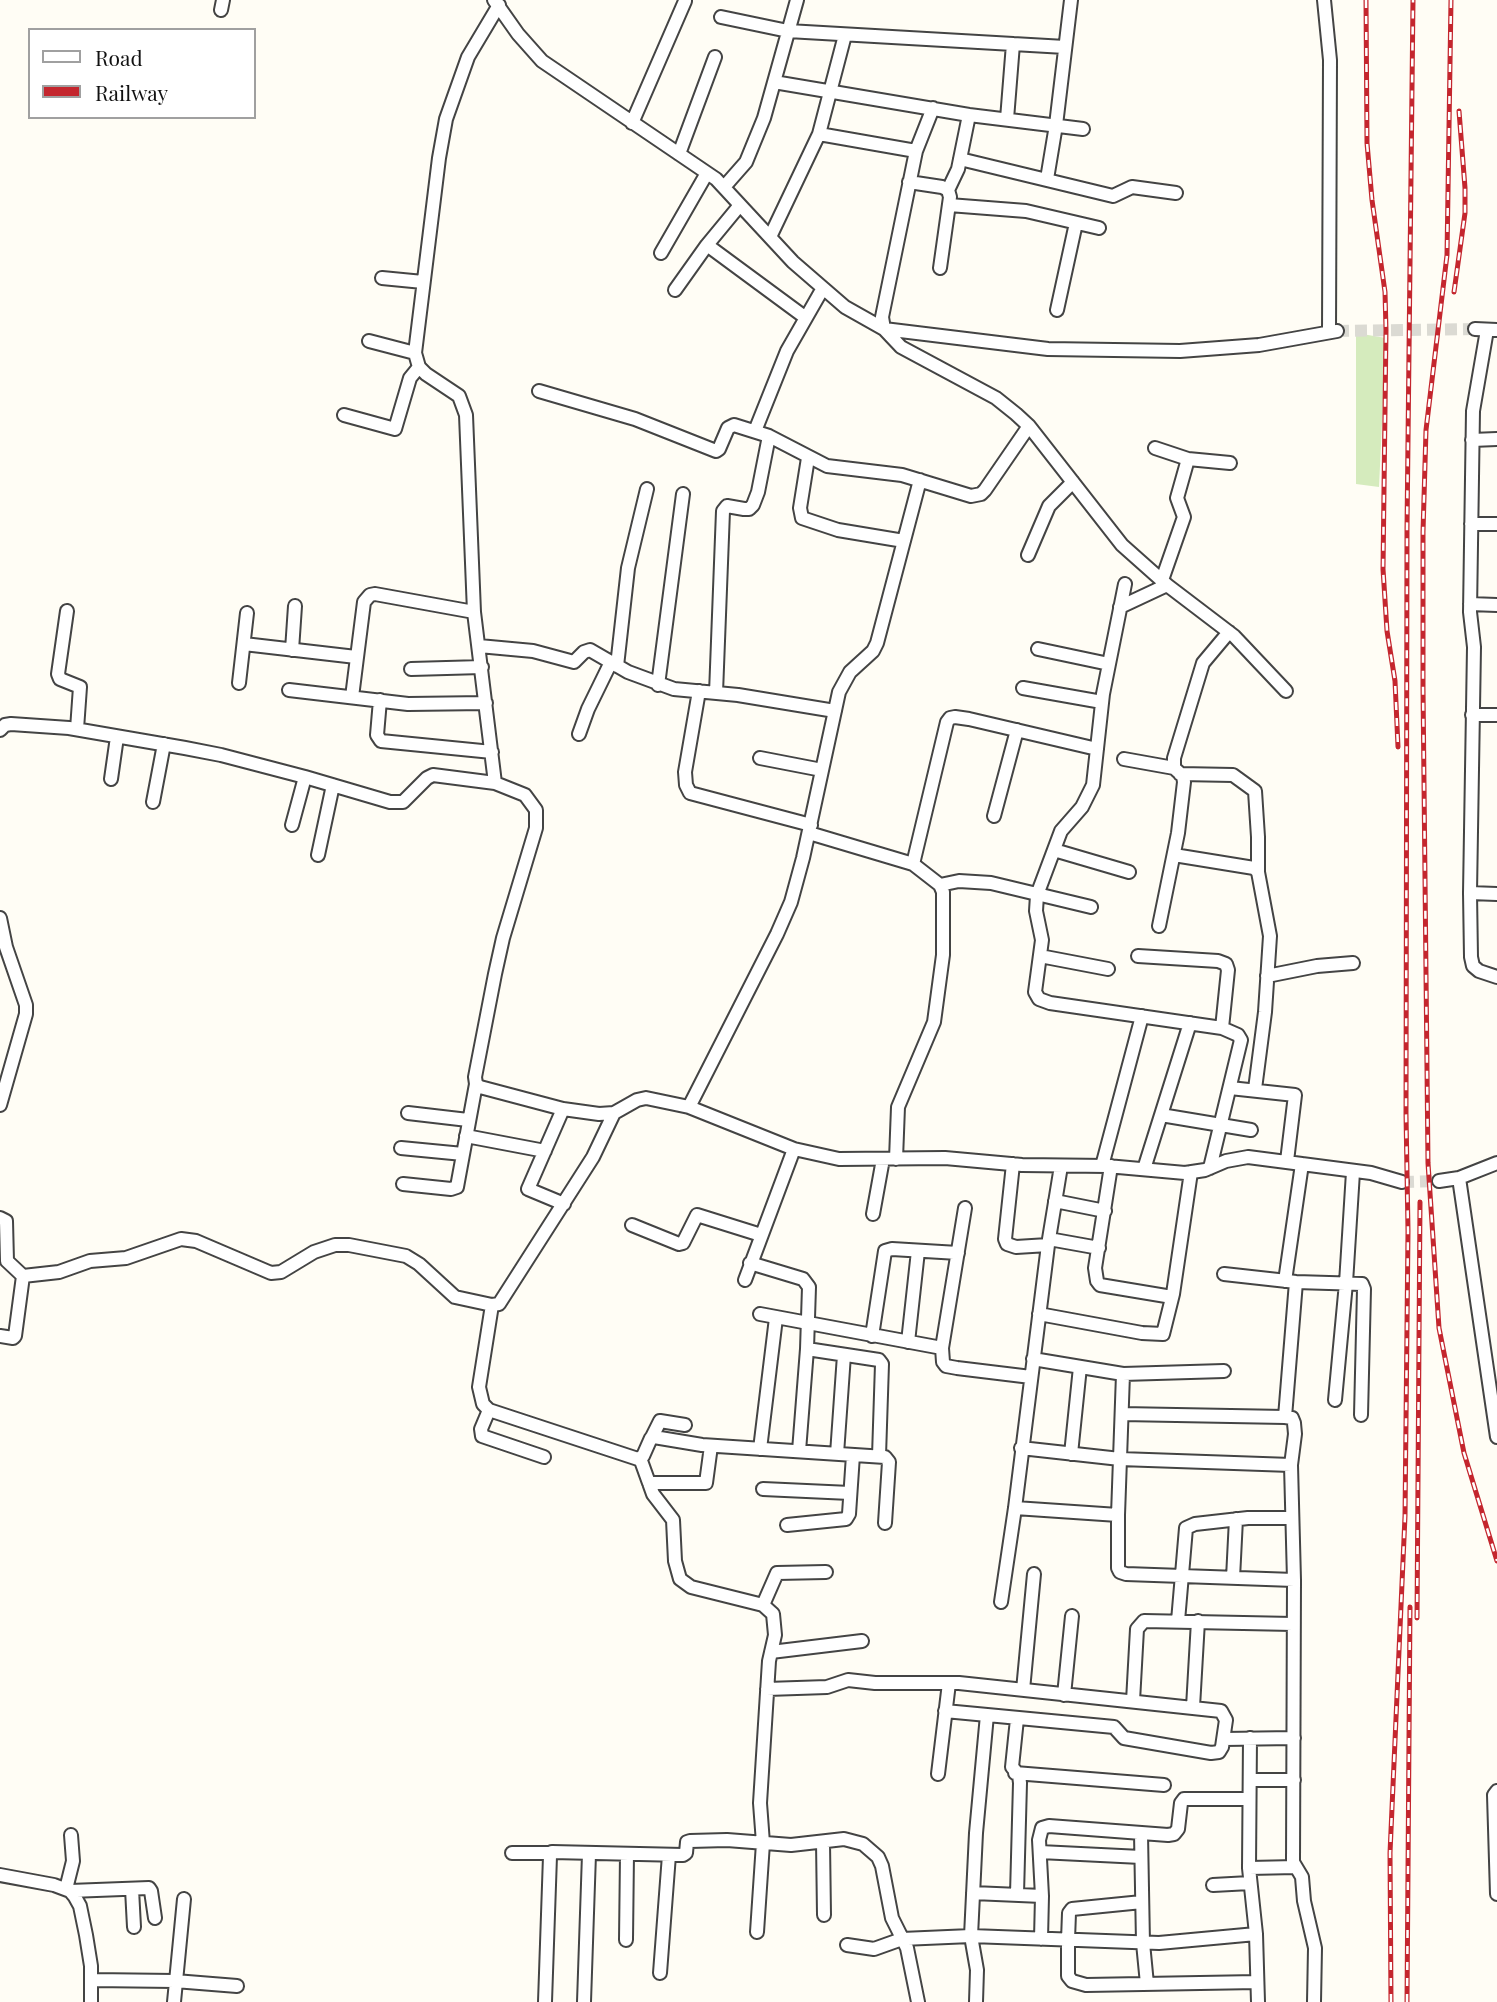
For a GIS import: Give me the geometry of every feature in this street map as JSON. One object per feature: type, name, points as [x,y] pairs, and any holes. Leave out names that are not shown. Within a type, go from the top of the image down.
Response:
[{"type":"street","points":[[724,187],[747,162],[764,118],[797,0]]},
{"type":"street","points":[[1046,179],[1056,125],[1070,0]]},
{"type":"street","points":[[884,329],[1048,348],[1180,351],[1259,345],[1333,332],[1330,60],[1324,0]]},
{"type":"street","points":[[632,123],[685,1]]},
{"type":"street","points":[[495,783],[474,612],[466,415],[459,396],[419,367],[415,353],[446,119],[468,57],[497,2],[518,34],[542,61],[707,173],[724,187],[793,261],[845,307],[884,329],[901,347],[996,398],[1029,426],[1122,545],[1228,632],[1286,691]]},
{"type":"street","points":[[722,18],[788,31],[1065,47]]},
{"type":"street","points":[[769,237],[819,134],[845,35]]},
{"type":"street","points":[[1007,120],[1013,44]]},
{"type":"street","points":[[679,154],[715,57]]},
{"type":"street","points":[[774,82],[969,116],[1083,129]]},
{"type":"street","points":[[884,329],[882,317],[909,182],[916,151],[933,108]]},
{"type":"street","points":[[940,268],[950,197],[948,190],[960,159],[969,116]]},
{"type":"street","points":[[819,134],[916,151]]},
{"type":"street","points":[[960,159],[1113,196],[1132,187],[1176,193]]},
{"type":"street","points":[[661,253],[707,173]]},
{"type":"street","points":[[909,182],[948,190]]},
{"type":"street","points":[[675,290],[740,205]]},
{"type":"street","points":[[949,205],[1026,211],[1099,228]]},
{"type":"street","points":[[1057,310],[1076,223]]},
{"type":"street","points":[[707,245],[806,318]]},
{"type":"street","points":[[382,278],[423,282]]},
{"type":"street","points":[[755,430],[787,351],[823,288]]},
{"type":"street","points":[[1486,330],[1473,411],[1472,440],[1470,604],[1474,647],[1471,957],[1473,966],[1479,971],[1497,977]]},
{"type":"street","points":[[369,341],[415,353]]},
{"type":"street","points":[[344,415],[395,429],[410,378],[419,367]]},
{"type":"street","points":[[539,391],[622,415],[716,451],[730,426],[755,430],[808,458],[844,469],[902,475],[971,496],[981,494],[1029,426]]},
{"type":"street","points":[[716,693],[723,511],[727,506],[749,509],[753,505],[769,436]]},
{"type":"street","points":[[1472,440],[1497,439]]},
{"type":"street","points":[[1154,448],[1188,459],[1230,463]]},
{"type":"street","points":[[808,458],[800,508],[802,518],[838,530],[904,541]]},
{"type":"street","points":[[1120,607],[1164,582],[1184,517],[1177,498],[1188,459]]},
{"type":"street","points":[[689,1107],[777,934],[790,902],[810,829],[844,680],[873,651],[877,643],[920,480]]},
{"type":"street","points":[[1028,555],[1049,506],[1073,482]]},
{"type":"street","points":[[579,734],[588,709],[614,664],[628,568],[647,489]]},
{"type":"street","points":[[658,685],[683,494]]},
{"type":"street","points":[[1471,524],[1497,524]]},
{"type":"street","points":[[1125,584],[1102,702],[1093,785],[1082,807],[1060,831],[1037,895],[1036,911],[1042,940],[1035,985],[1039,999],[1049,1003],[1222,1028],[1238,1035],[1241,1040],[1210,1168]]},
{"type":"street","points":[[352,697],[364,602],[370,595],[474,612]]},
{"type":"street","points":[[1470,604],[1497,605]]},
{"type":"street","points":[[292,650],[295,606]]},
{"type":"street","points":[[66,611],[58,674],[60,679],[80,687],[76,729]]},
{"type":"street","points":[[239,683],[247,612]]},
{"type":"street","points":[[1159,926],[1174,855],[1184,782],[1177,771],[1185,717],[1203,663],[1228,632]]},
{"type":"street","points":[[244,644],[356,657]]},
{"type":"street","points":[[479,646],[533,651],[573,662],[590,650],[658,685],[835,711]]},
{"type":"street","points":[[1038,649],[1109,664]]},
{"type":"street","points":[[411,669],[482,667]]},
{"type":"street","points":[[1023,688],[1102,702]]},
{"type":"street","points":[[289,690],[430,705],[486,703]]},
{"type":"street","points":[[699,691],[685,772],[690,793],[810,829],[913,864],[940,885],[943,892],[943,955],[934,1022],[898,1107],[890,1159],[873,1214]]},
{"type":"street","points":[[380,700],[377,734],[381,741],[492,752]]},
{"type":"street","points":[[1472,715],[1497,715]]},
{"type":"street","points":[[913,864],[947,722],[955,717],[1097,749]]},
{"type":"street","points":[[0,730],[10,724],[76,729],[164,744],[221,755],[397,803],[408,798],[433,775],[495,783],[525,795],[536,810],[537,819],[503,938],[475,1077],[458,1184],[454,1189],[403,1184]]},
{"type":"street","points":[[994,816],[1017,730]]},
{"type":"street","points":[[111,779],[117,737]]},
{"type":"street","points":[[153,803],[164,744]]},
{"type":"street","points":[[760,758],[822,770]]},
{"type":"street","points":[[1124,759],[1177,771],[1233,775],[1255,792],[1258,872],[1270,936],[1255,1089]]},
{"type":"street","points":[[292,825],[305,777]]},
{"type":"street","points":[[318,855],[333,785]]},
{"type":"street","points":[[1054,849],[1129,872]]},
{"type":"street","points":[[1174,855],[1254,868],[1258,872]]},
{"type":"street","points":[[940,885],[959,881],[991,883],[1091,907]]},
{"type":"street","points":[[1470,894],[1497,894]]},
{"type":"street","points":[[0,918],[2,938],[26,1005],[26,1014],[0,1105]]},
{"type":"street","points":[[1040,956],[1108,969]]},
{"type":"street","points":[[1138,957],[1219,961],[1226,964],[1228,970],[1222,1028]]},
{"type":"street","points":[[1267,976],[1317,966],[1353,963]]},
{"type":"street","points":[[1142,1016],[1107,1166],[1105,1211],[1095,1268],[1100,1285],[1172,1297]]},
{"type":"street","points":[[1144,1169],[1190,1023]]},
{"type":"street","points":[[476,1084],[563,1109],[599,1114],[614,1113],[642,1098],[689,1107],[794,1149],[839,1159],[945,1158],[1013,1164],[1107,1166],[1191,1172],[1248,1157],[1371,1173],[1402,1182]]},
{"type":"street","points":[[1230,1088],[1295,1095],[1287,1161]]},
{"type":"street","points":[[563,1109],[528,1189],[564,1204]]},
{"type":"street","points":[[408,1113],[468,1120]]},
{"type":"street","points":[[0,1218],[6,1221],[7,1261],[23,1276],[58,1272],[90,1261],[126,1258],[181,1239],[196,1241],[277,1274],[314,1252],[335,1245],[349,1245],[406,1256],[419,1264],[449,1293],[492,1305],[502,1302],[593,1157],[614,1113]]},
{"type":"street","points":[[1161,1115],[1251,1130]]},
{"type":"street","points":[[466,1136],[545,1150]]},
{"type":"street","points":[[401,1148],[463,1154]]},
{"type":"street","points":[[745,1280],[794,1149]]},
{"type":"street","points":[[1439,1181],[1459,1178],[1497,1163]]},
{"type":"street","points":[[1013,1164],[1004,1231],[1007,1244],[1016,1247],[1048,1242],[1099,1248]]},
{"type":"street","points":[[1285,1417],[1290,1281],[1302,1164]]},
{"type":"street","points":[[1001,1602],[1048,1242],[1061,1166]]},
{"type":"street","points":[[1039,1314],[1159,1335],[1165,1332],[1191,1172]]},
{"type":"street","points":[[1335,1400],[1353,1172]]},
{"type":"street","points":[[1459,1178],[1497,1437]]},
{"type":"street","points":[[1055,1201],[1105,1211]]},
{"type":"street","points":[[965,1208],[942,1348],[943,1362],[946,1366],[1031,1377]]},
{"type":"street","points":[[632,1225],[679,1244],[683,1243],[697,1215],[761,1235]]},
{"type":"street","points":[[872,1336],[885,1251],[892,1249],[958,1253]]},
{"type":"street","points":[[908,1342],[918,1251]]},
{"type":"street","points":[[750,1263],[803,1279],[810,1293],[799,1451]]},
{"type":"street","points":[[1224,1274],[1290,1281],[1362,1284],[1361,1415]]},
{"type":"street","points":[[0,1336],[15,1336],[23,1276]]},
{"type":"street","points":[[492,1305],[479,1387],[483,1404],[489,1410],[640,1458]]},
{"type":"street","points":[[760,1314],[942,1348]]},
{"type":"street","points":[[760,1449],[776,1318]]},
{"type":"street","points":[[807,1349],[879,1360],[883,1364],[879,1456]]},
{"type":"street","points":[[837,1454],[844,1355]]},
{"type":"street","points":[[1034,1359],[1123,1374],[1224,1371]]},
{"type":"street","points":[[1071,1454],[1080,1367]]},
{"type":"street","points":[[1123,1374],[1118,1515],[1120,1572],[1294,1580]]},
{"type":"street","points":[[489,1410],[481,1429],[482,1436],[544,1457]]},
{"type":"street","points":[[1122,1414],[1285,1417],[1292,1418],[1294,1423],[1291,1465],[1294,1580],[1293,1862],[1302,1877],[1304,1901],[1315,1948],[1314,2002]]},
{"type":"street","points":[[685,1424],[660,1422],[640,1458],[653,1494],[673,1520],[675,1561],[680,1579],[691,1587],[763,1605],[773,1614],[775,1623],[767,1689],[760,1802],[763,1843],[757,1932]]},
{"type":"street","points":[[652,1437],[711,1446],[888,1458],[885,1523]]},
{"type":"street","points":[[649,1483],[706,1483],[711,1446]]},
{"type":"street","points":[[1021,1448],[1120,1459],[1291,1465]]},
{"type":"street","points":[[787,1525],[846,1519],[849,1514],[853,1455]]},
{"type":"street","points":[[762,1489],[850,1493]]},
{"type":"street","points":[[1015,1507],[1118,1515]]},
{"type":"street","points":[[1178,1621],[1186,1528],[1195,1524],[1236,1520],[1292,1518]]},
{"type":"street","points":[[1233,1578],[1236,1520]]},
{"type":"street","points":[[763,1605],[777,1573],[826,1572]]},
{"type":"street","points":[[1023,1690],[1034,1574]]},
{"type":"street","points":[[1064,1695],[1072,1616]]},
{"type":"street","points":[[1133,1701],[1139,1625],[1144,1621],[1293,1624]]},
{"type":"street","points":[[1193,1707],[1198,1621]]},
{"type":"street","points":[[771,1652],[862,1641]]},
{"type":"street","points":[[767,1689],[827,1687],[848,1680],[875,1683],[948,1683],[1193,1707],[1225,1714],[1224,1739],[1219,1752],[1211,1753],[1124,1738],[1114,1727],[946,1710]]},
{"type":"street","points":[[938,1774],[948,1683]]},
{"type":"street","points":[[976,2002],[977,1970],[971,1936],[976,1824],[987,1715]]},
{"type":"street","points":[[1017,1719],[1013,1759],[1020,1783],[1017,1894]]},
{"type":"street","points":[[1250,1738],[1249,1868],[1256,1934],[1258,2002]]},
{"type":"street","points":[[1224,1739],[1294,1738]]},
{"type":"street","points":[[1015,1773],[1164,1785]]},
{"type":"street","points":[[1250,1780],[1294,1780]]},
{"type":"street","points":[[1497,1791],[1494,1795],[1497,1894]]},
{"type":"street","points":[[1041,1939],[1039,1833],[1042,1828],[1049,1826],[1141,1834],[1174,1834],[1178,1829],[1181,1803],[1184,1799],[1250,1799]]},
{"type":"street","points":[[1141,1834],[1143,1943],[1147,1984]]},
{"type":"street","points":[[71,1835],[73,1861],[68,1890],[80,1906],[92,1980],[91,2002]]},
{"type":"street","points":[[512,1853],[684,1855],[686,1844],[690,1841],[791,1845],[844,1839],[855,1841],[863,1844],[878,1857],[882,1866],[892,1917],[910,1956],[918,2002]]},
{"type":"street","points":[[823,1842],[824,1915]]},
{"type":"street","points":[[1040,1852],[1141,1857]]},
{"type":"street","points":[[545,2002],[550,1853]]},
{"type":"street","points":[[584,2002],[589,1854]]},
{"type":"street","points":[[626,1940],[627,1854]]},
{"type":"street","points":[[660,1973],[669,1855]]},
{"type":"street","points":[[1249,1868],[1296,1867]]},
{"type":"street","points":[[0,1875],[68,1890],[150,1889],[155,1918]]},
{"type":"street","points":[[1213,1885],[1250,1883]]},
{"type":"street","points":[[132,1889],[134,1927]]},
{"type":"street","points":[[973,1893],[1042,1896]]},
{"type":"street","points":[[174,2002],[184,1899]]},
{"type":"street","points":[[1142,1902],[1072,1909],[1069,1913],[1068,1940],[1068,1976],[1072,1981],[1086,1985],[1257,1982]]},
{"type":"street","points":[[847,1945],[874,1949],[902,1939],[971,1936],[1143,1943],[1256,1934]]},
{"type":"street","points":[[92,1980],[175,1981],[237,1986]]},
{"type":"green space","points":[[1356,333],[1386,338],[1379,487],[1356,484]]},
{"type":"tunnel","points":[[1337,331],[1475,329]]},
{"type":"tunnel","points":[[1402,1182],[1439,1181]]},
{"type":"railway","points":[[1366,0],[1367,143],[1385,292],[1383,569],[1387,631],[1395,681],[1398,747]]},
{"type":"railway","points":[[1391,2002],[1390,1853],[1405,1516],[1408,1231],[1407,528],[1413,0]]},
{"type":"railway","points":[[1451,0],[1447,255],[1426,430],[1423,532],[1428,1163],[1439,1328],[1464,1453],[1497,1561]]},
{"type":"railway","points":[[1454,292],[1465,213],[1459,111]]},
{"type":"railway","points":[[1417,1618],[1420,1202]]},
{"type":"railway","points":[[1407,2002],[1410,1607]]}]
